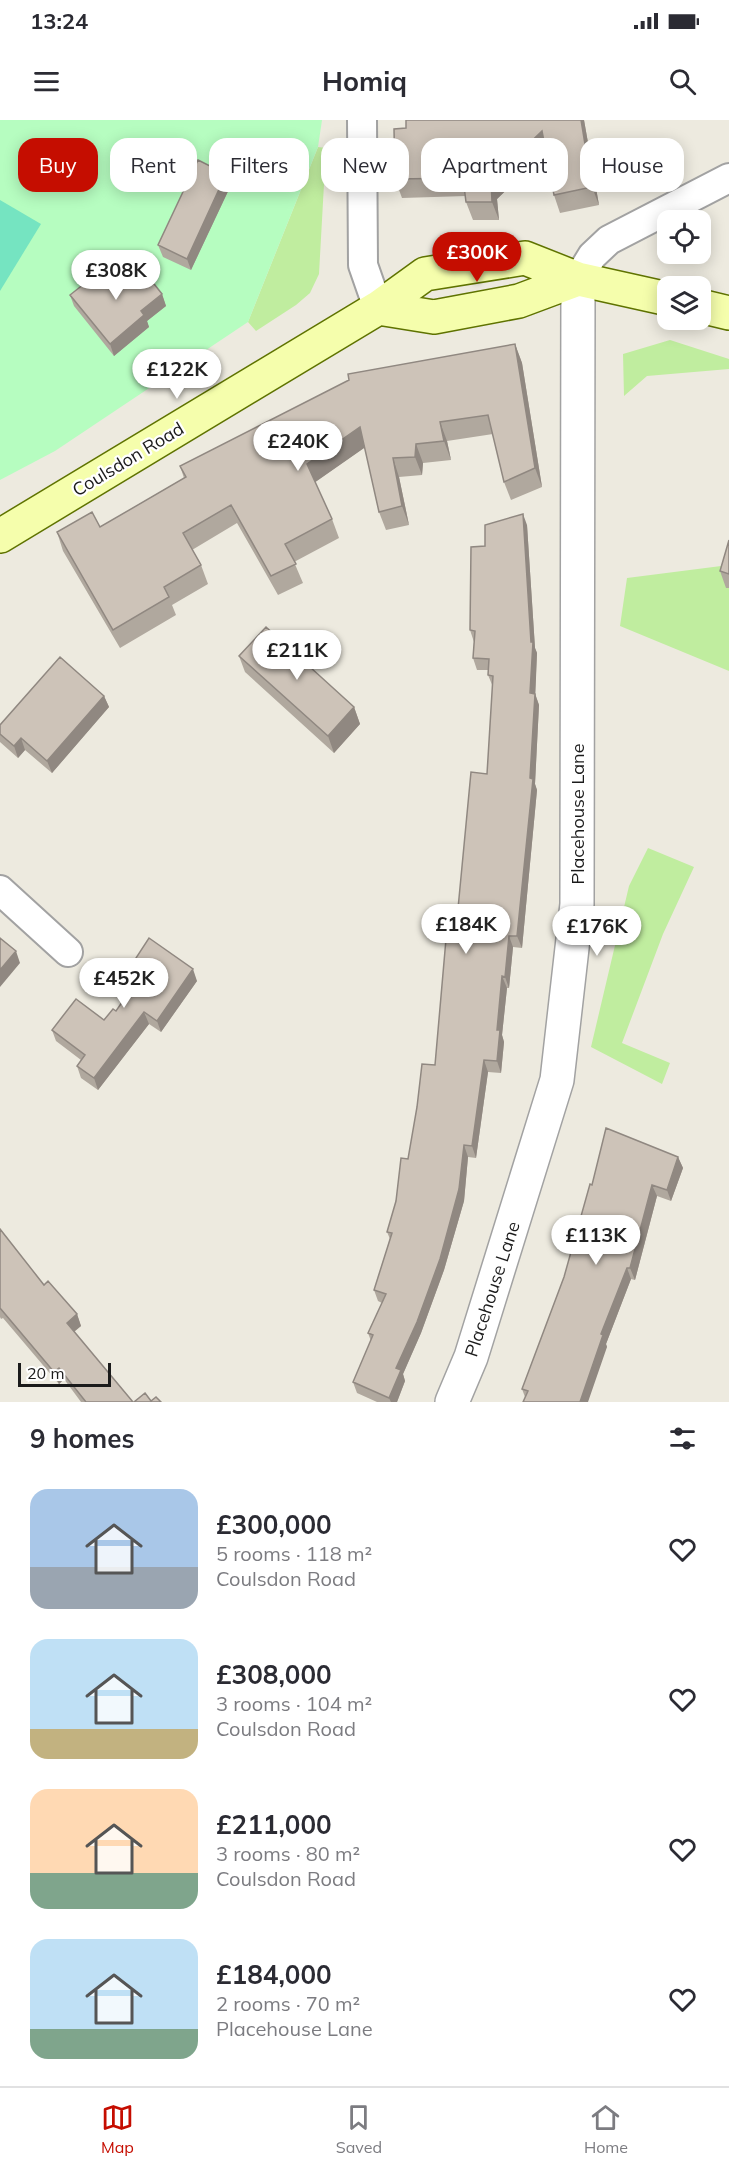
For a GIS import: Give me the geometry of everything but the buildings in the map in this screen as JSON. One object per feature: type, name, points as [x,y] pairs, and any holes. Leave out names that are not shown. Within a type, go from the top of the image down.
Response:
[{"type":"main road","name":"Coulsdon Road","points":[[0,536],[378,308],[424,274],[525,258],[578,279],[657,297]]},
{"type":"main road","points":[[378,308],[434,317],[519,301],[578,279]]},
{"type":"main road","points":[[711,309],[729,313]]},
{"type":"street","points":[[362,120],[363,264],[378,308]]},
{"type":"street","points":[[578,279],[592,256],[609,240],[729,178]]},
{"type":"street","name":"Placehouse Lane","points":[[452,1402],[471,1357],[557,1080],[576,916],[578,279]]},
{"type":"street","points":[[0,890],[68,952]]},
{"type":"green space","points":[[0,120],[322,120],[318,147],[309,170],[309,138],[209,138],[209,192],[300,192],[248,322],[55,451],[0,480]]},
{"type":"green space","points":[[318,147],[321,147],[321,192],[324,192],[319,274],[310,293],[256,331],[248,322],[300,192],[309,192],[309,170]]},
{"type":"green space","points":[[0,200],[41,224],[0,291]]},
{"type":"green space","points":[[670,340],[729,359],[729,369],[647,376],[624,396],[623,354]]},
{"type":"green space","points":[[729,565],[726,587],[729,588],[729,671],[620,626],[627,578]]},
{"type":"green space","points":[[648,848],[694,867],[663,934],[622,1043],[670,1063],[662,1084],[591,1047],[629,886]]}]
